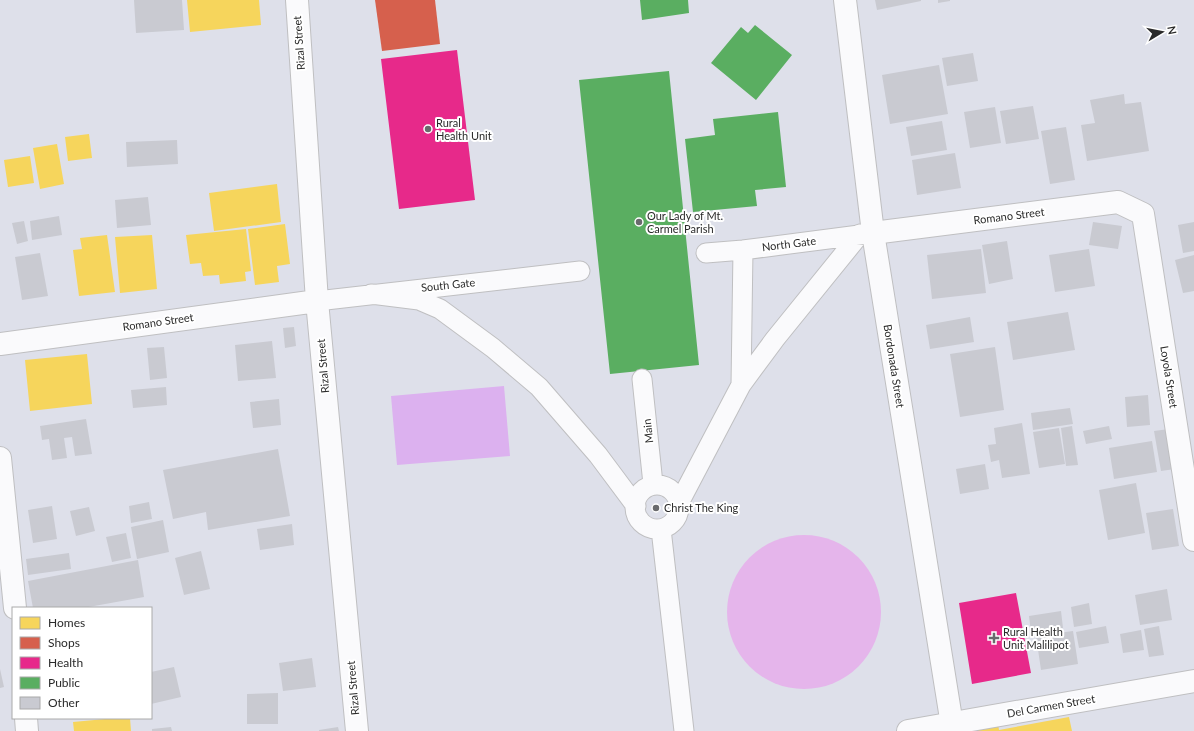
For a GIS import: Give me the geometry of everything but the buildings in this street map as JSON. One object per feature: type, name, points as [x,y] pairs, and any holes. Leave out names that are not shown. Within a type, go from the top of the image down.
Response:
[{"type":"street","name":"Rizal Street","points":[[297,0],[316,301],[357,731]]},
{"type":"street","name":"Bordonada Street","points":[[845,0],[866,234],[953,727]]},
{"type":"street","name":"Romano Street","points":[[866,234],[1118,202],[1143,214]]},
{"type":"street","name":"Loyola Street","points":[[1143,214],[1194,540]]},
{"type":"street","name":"Romano Street","points":[[0,344],[316,301]]},
{"type":"street","points":[[0,458],[15,607]]},
{"type":"street","name":"Del Carmen Street","points":[[908,731],[953,727],[1194,681]]},
{"type":"street","points":[[26,719],[27,731]]},
{"type":"lane","name":"North Gate","points":[[706,253],[743,250],[866,234]]},
{"type":"lane","points":[[679,503],[674,492],[665,485],[653,484],[643,489],[636,499],[635,510],[640,521],[650,528],[661,529],[672,524],[678,514],[679,503],[741,385],[775,339],[866,234]]},
{"type":"lane","points":[[741,385],[743,250]]},
{"type":"lane","name":"South Gate","points":[[316,301],[580,271]]},
{"type":"lane","points":[[371,294],[419,300],[440,309],[493,348],[539,387],[598,455],[636,506]]},
{"type":"lane","name":"Main","points":[[642,379],[653,484]]},
{"type":"lane","points":[[661,529],[684,731]]},
{"type":"shaded area","points":[[504,386],[510,456],[397,465],[391,396]]},
{"type":"shaded area","points":[[804,535],[819,537],[840,544],[847,548],[863,563],[868,569],[875,583],[881,612],[879,627],[872,648],[868,655],[853,671],[847,676],[833,683],[804,689],[789,687],[768,680],[761,676],[745,661],[740,655],[733,641],[727,612],[729,597],[736,576],[740,569],[755,553],[761,548],[775,541]]},
{"type":"place","name":"Rural Health Unit","points":[[428,129]]},
{"type":"place","name":"Our Lady of Mt. Carmel Parish","points":[[639,222]]},
{"type":"place","name":"Christ The King","points":[[656,508]]},
{"type":"place","name":"Rural Health Unit Malilipot","points":[[994,638]]}]
